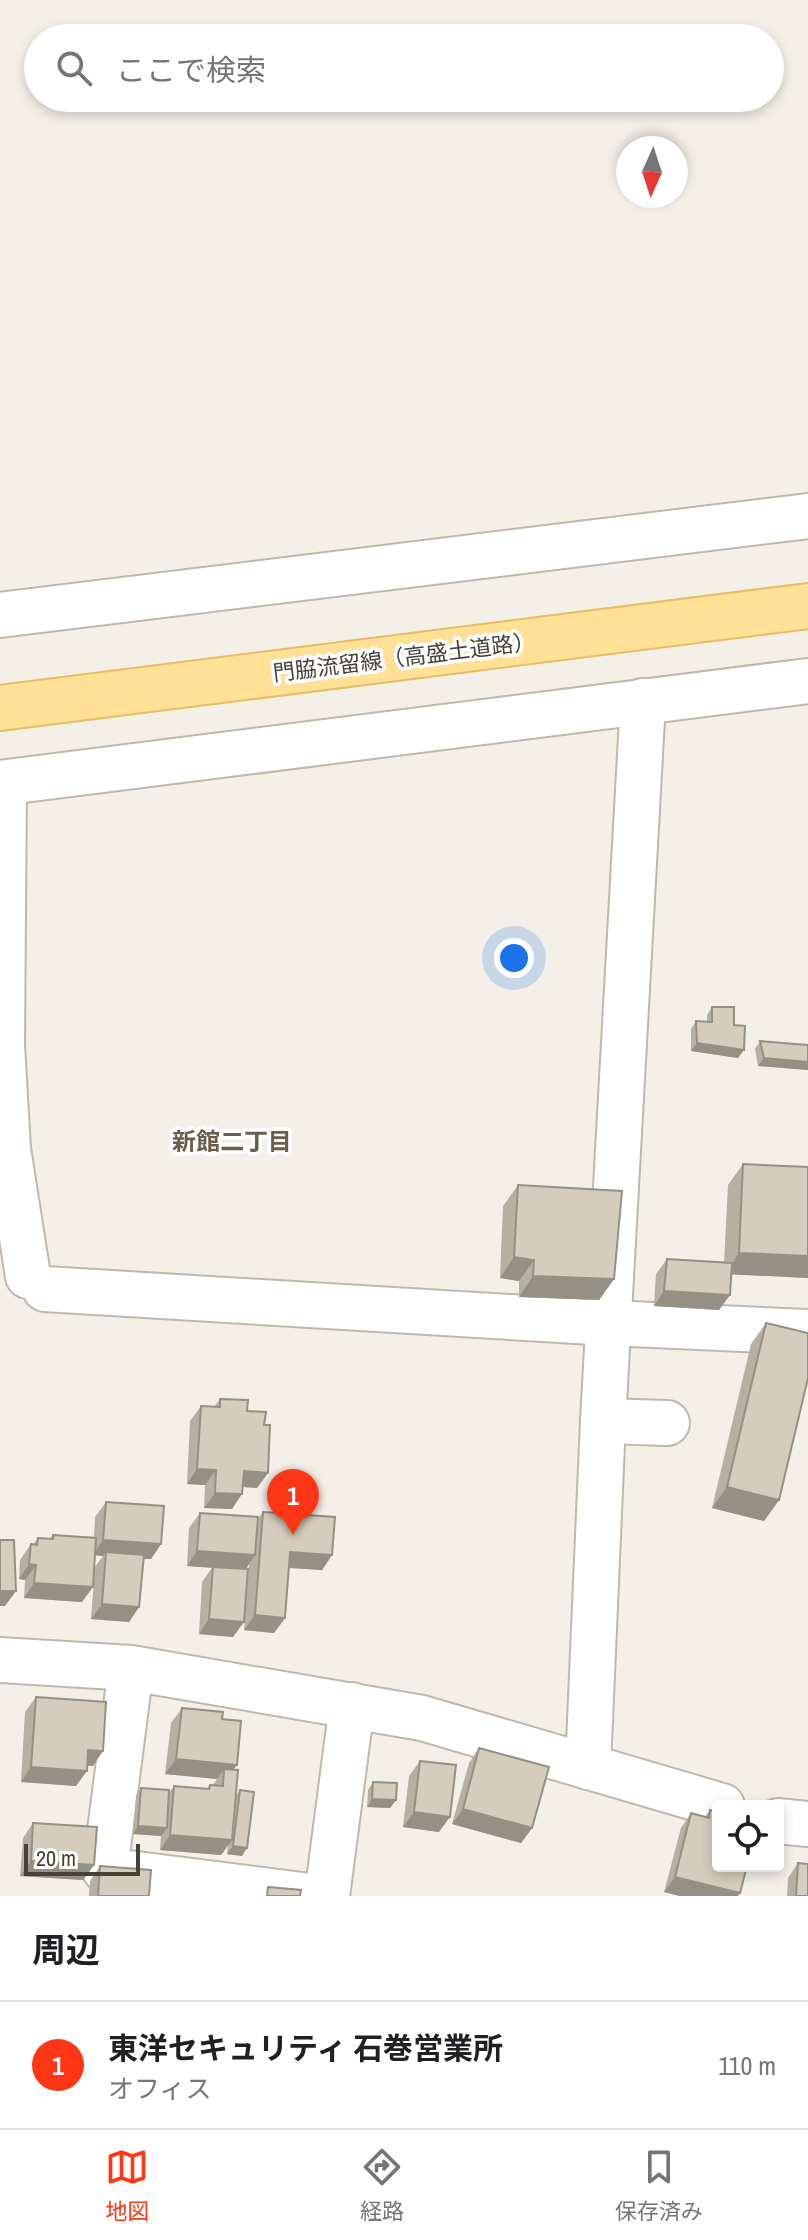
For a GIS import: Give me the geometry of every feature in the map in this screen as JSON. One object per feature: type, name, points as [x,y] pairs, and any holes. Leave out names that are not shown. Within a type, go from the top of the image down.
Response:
[{"type":"main road","name":"門脇流留線（高盛土道路）","points":[[0,708],[808,606]]},
{"type":"street","points":[[0,615],[808,516]]},
{"type":"street","points":[[808,681],[2,783],[1,1045],[8,1149],[37,1283],[609,1323],[808,1332]]},
{"type":"street","points":[[588,1767],[603,1421],[643,701]]},
{"type":"street","points":[[603,1421],[667,1423]]},
{"type":"street","points":[[0,1660],[131,1668],[422,1718],[712,1803]]},
{"type":"street","points":[[131,1668],[105,1870],[310,1896]]},
{"type":"street","points":[[327,1896],[352,1705]]},
{"type":"street","points":[[784,1822],[808,1824]]},
{"type":"building","points":[[712,1007],[734,1007],[734,1025],[745,1026],[744,1050],[697,1043],[696,1021],[712,1022]]},
{"type":"building","points":[[760,1041],[808,1045],[808,1062],[764,1058]]},
{"type":"building","points":[[743,1164],[808,1167],[808,1256],[739,1253]]},
{"type":"building","points":[[518,1185],[622,1191],[614,1279],[533,1276],[534,1260],[514,1257]]},
{"type":"building","points":[[667,1259],[732,1263],[730,1295],[664,1291]]},
{"type":"building","points":[[766,1323],[808,1333],[808,1378],[779,1500],[727,1487]]},
{"type":"building","points":[[220,1399],[248,1400],[247,1411],[266,1412],[264,1425],[270,1425],[268,1473],[244,1471],[242,1494],[215,1493],[216,1470],[197,1469],[201,1406],[220,1407]]},
{"type":"building","points":[[106,1502],[164,1506],[161,1544],[103,1540]]},
{"type":"building","points":[[263,1512],[335,1517],[332,1555],[290,1552],[285,1618],[255,1615]]},
{"type":"building","points":[[200,1513],[258,1517],[255,1555],[197,1551]]},
{"type":"building","points":[[53,1535],[96,1538],[93,1587],[34,1583],[36,1565],[29,1564],[31,1544],[37,1545],[38,1538],[53,1539]]},
{"type":"building","points":[[0,1540],[14,1540],[16,1591],[0,1591]]},
{"type":"building","points":[[106,1552],[144,1555],[139,1607],[102,1604]]},
{"type":"building","points":[[213,1567],[248,1569],[244,1622],[209,1619]]},
{"type":"building","points":[[36,1697],[106,1702],[103,1751],[88,1750],[87,1771],[31,1767]]},
{"type":"building","points":[[182,1708],[223,1712],[222,1719],[241,1721],[237,1765],[176,1759]]},
{"type":"building","points":[[479,1748],[549,1767],[532,1828],[463,1809]]},
{"type":"building","points":[[420,1761],[456,1765],[450,1817],[414,1812]]},
{"type":"building","points":[[224,1769],[238,1770],[232,1840],[170,1835],[174,1786],[209,1789],[210,1785],[223,1786]]},
{"type":"building","points":[[373,1782],[397,1783],[396,1800],[372,1799]]},
{"type":"building","points":[[141,1788],[169,1790],[167,1828],[138,1826]]},
{"type":"building","points":[[240,1790],[254,1792],[247,1848],[233,1846]]},
{"type":"building","points":[[712,1810],[712,1872],[745,1872],[740,1893],[675,1877],[691,1813],[709,1818]]},
{"type":"building","points":[[33,1823],[97,1827],[94,1865],[31,1861]]},
{"type":"building","points":[[798,1863],[808,1864],[808,1896],[796,1896]]},
{"type":"building","points":[[100,1866],[151,1870],[149,1896],[98,1896]]},
{"type":"building","points":[[268,1887],[301,1890],[300,1896],[267,1896]]},
{"type":"place","name":"東洋セキュリティ 石巻営業所","points":[[293,1535]]},
{"type":"district","name":"新館二丁目","points":[[232,1141]]}]
